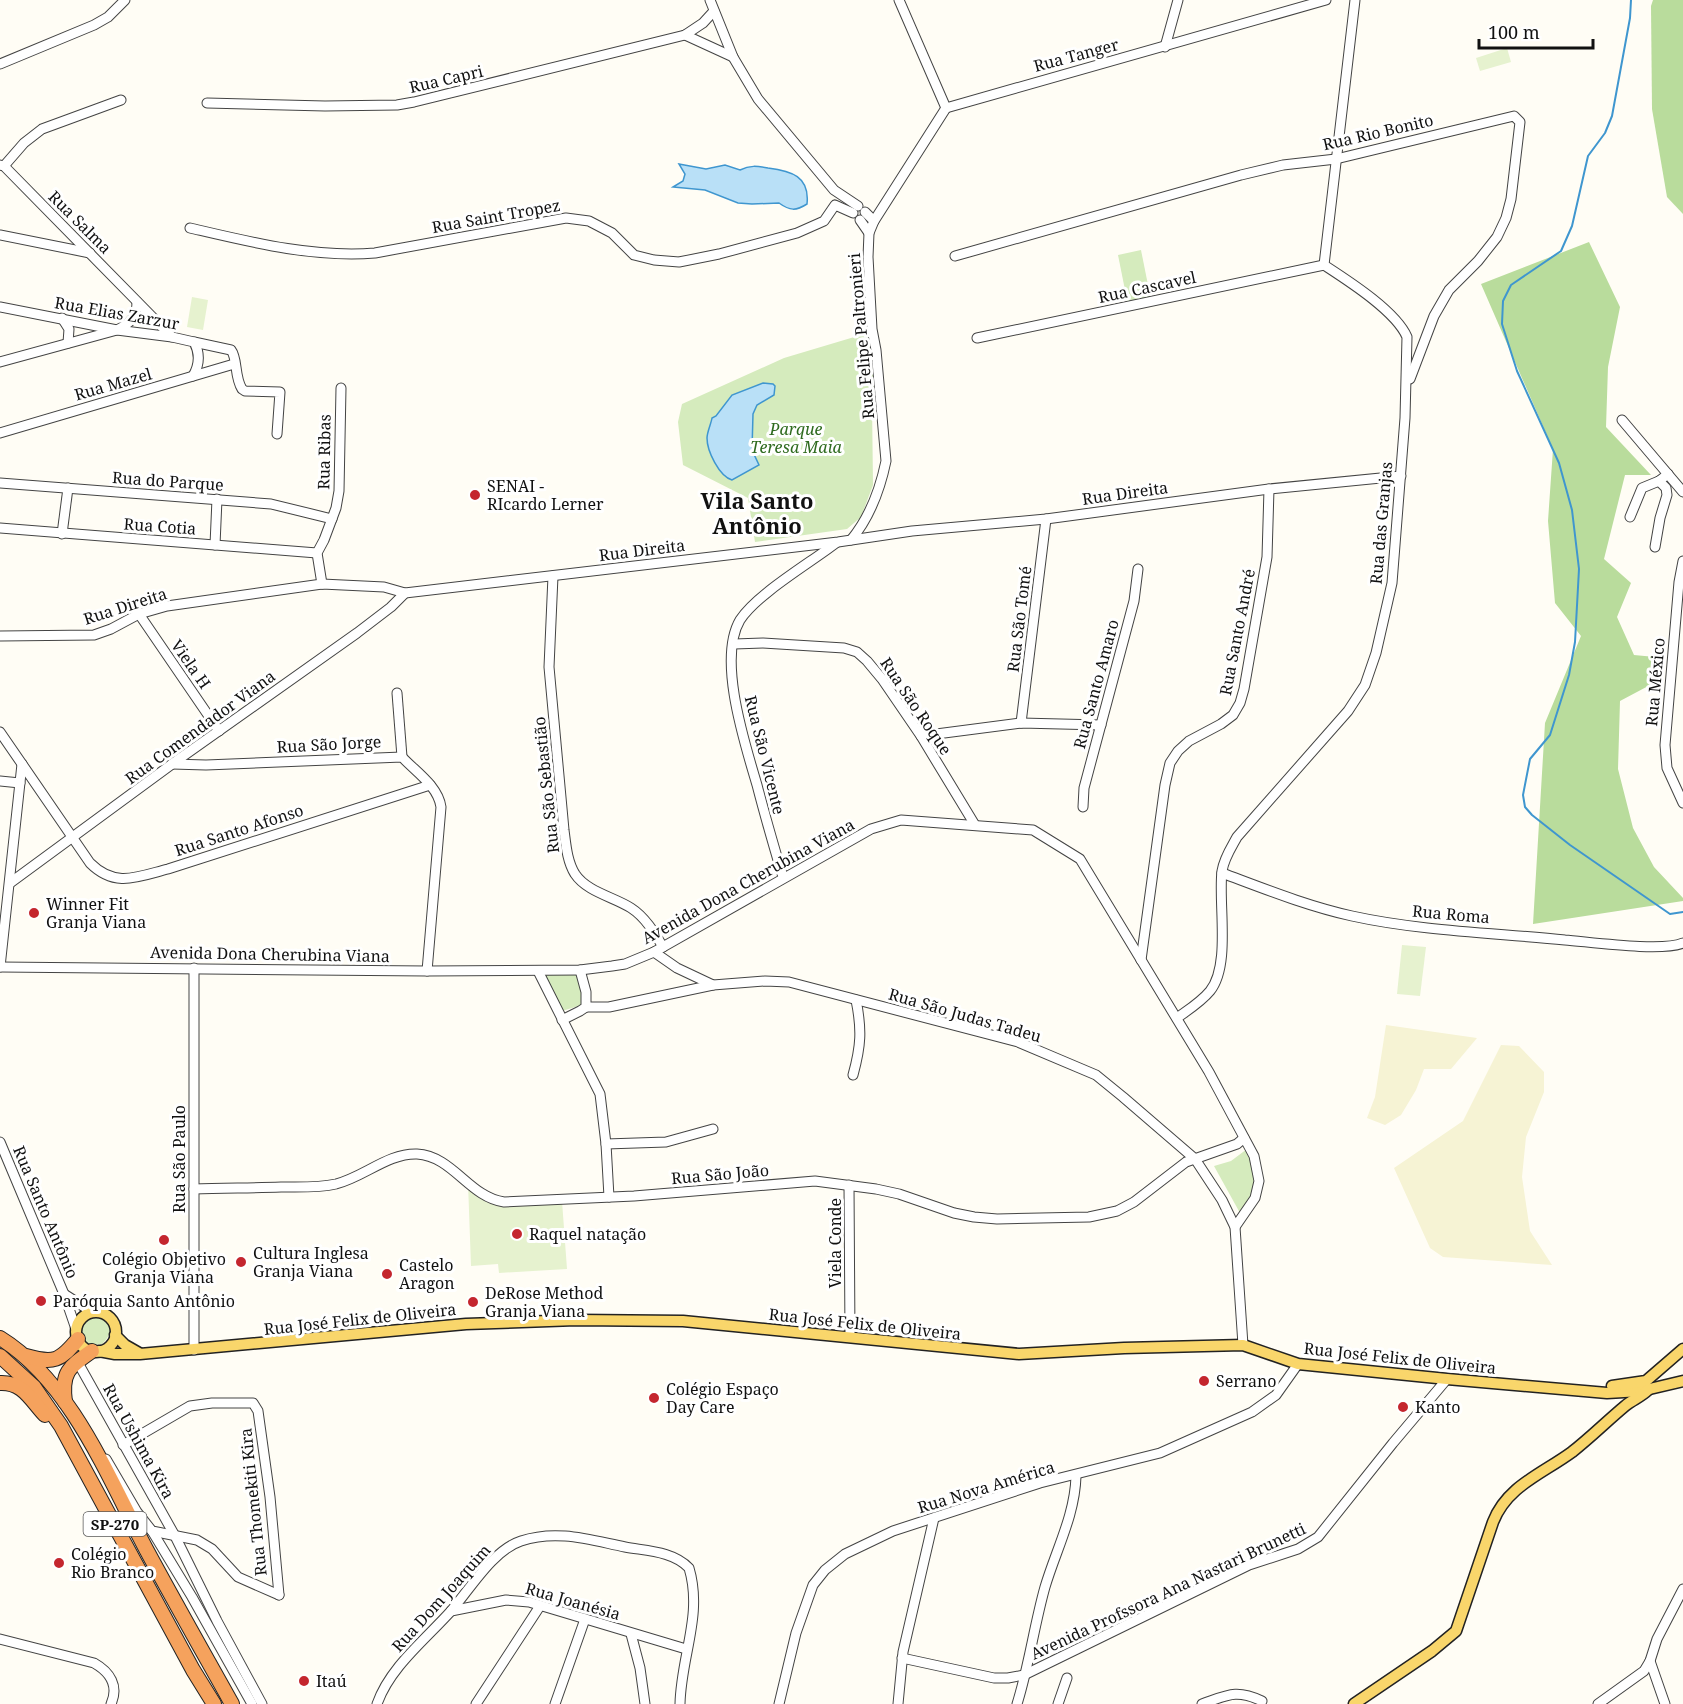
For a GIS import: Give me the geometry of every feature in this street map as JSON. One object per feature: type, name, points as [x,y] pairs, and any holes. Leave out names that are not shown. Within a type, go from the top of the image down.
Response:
[{"type":"highway","points":[[25,1356],[46,1361],[58,1359],[66,1353],[77,1334]]},
{"type":"highway","name":"SP-270","points":[[0,1338],[25,1356],[50,1382],[66,1404],[90,1442],[232,1704]]},
{"type":"highway","points":[[66,1404],[65,1376],[68,1370],[77,1361],[95,1351]]},
{"type":"highway","name":"SP-270","points":[[0,1356],[34,1387],[72,1445],[214,1704]]},
{"type":"highway","points":[[0,1383],[10,1383],[20,1387],[72,1445]]},
{"type":"main road","points":[[92,1312],[110,1317],[115,1335],[110,1346],[95,1351],[82,1346],[77,1334],[81,1318],[92,1312]]},
{"type":"main road","name":"Rua José Felix de Oliveira","points":[[95,1351],[124,1355],[140,1354],[466,1324],[576,1320],[684,1321],[1019,1354],[1243,1345],[1298,1364],[1585,1390],[1634,1388],[1683,1381]]},
{"type":"main road","points":[[115,1335],[125,1345],[140,1354]]},
{"type":"main road","points":[[1354,1704],[1432,1651],[1456,1631],[1497,1511],[1506,1499],[1533,1476],[1553,1465],[1587,1440],[1683,1349]]},
{"type":"main road","points":[[1627,1404],[1634,1388]]},
{"type":"street","points":[[0,64],[94,25],[108,17],[125,0]]},
{"type":"street","points":[[710,0],[733,57],[758,99],[834,190],[859,213],[874,221]]},
{"type":"street","points":[[899,0],[946,108]]},
{"type":"street","points":[[1165,47],[1178,0]]},
{"type":"street","name":"Rua Tanger","points":[[946,108],[1326,0]]},
{"type":"street","points":[[1324,265],[1355,0]]},
{"type":"street","points":[[686,34],[703,23],[714,12]]},
{"type":"street","points":[[686,34],[733,57]]},
{"type":"street","name":"Rua Capri","points":[[207,103],[397,105],[447,95],[686,34]]},
{"type":"street","points":[[2,166],[24,143],[42,129],[121,100]]},
{"type":"street","name":"Rua Felipe Paltronieri","points":[[852,540],[864,524],[883,477],[886,461],[869,291],[869,233],[874,221],[946,108]]},
{"type":"street","name":"Rua Rio Bonito","points":[[955,256],[1241,175],[1283,165],[1336,159],[1514,116],[1520,122],[1511,199],[1506,218],[1491,245],[1449,290],[1441,303],[1407,387]]},
{"type":"street","name":"Rua Salma","points":[[2,166],[172,337]]},
{"type":"street","name":"Rua Saint Tropez","points":[[190,228],[275,247],[357,254],[375,253],[566,218],[589,221],[612,233],[634,255],[654,260],[679,262],[797,233],[824,221],[835,205],[859,213]]},
{"type":"street","points":[[859,213],[869,233]]},
{"type":"street","points":[[0,235],[90,253]]},
{"type":"street","name":"Rua Cascavel","points":[[978,338],[1324,265]]},
{"type":"street","name":"Rua das Granjas","points":[[1177,1018],[1210,991],[1218,975],[1222,927],[1222,873],[1226,858],[1237,837],[1348,711],[1365,685],[1376,652],[1392,583],[1407,387],[1407,337],[1403,327],[1373,300],[1324,265]]},
{"type":"street","points":[[0,362],[117,330],[132,321],[137,310],[137,302]]},
{"type":"street","name":"Rua Elias Zarzur","points":[[0,307],[117,330],[194,342],[198,364],[193,376]]},
{"type":"street","points":[[62,318],[69,329],[68,343]]},
{"type":"street","points":[[194,342],[231,350],[234,354],[234,364],[242,389],[245,391],[280,392],[277,434]]},
{"type":"street","name":"Rua Mazel","points":[[0,433],[234,364]]},
{"type":"street","name":"Rua Ribas","points":[[317,553],[332,519],[339,491],[341,388]]},
{"type":"street","points":[[1622,420],[1683,492]]},
{"type":"street","points":[[1630,517],[1642,488],[1659,481],[1668,474]]},
{"type":"street","name":"Rua Direita","points":[[0,636],[94,635],[139,614],[184,603],[322,584],[384,587],[405,593],[838,542],[912,531],[1046,519],[1269,489],[1401,476]]},
{"type":"street","points":[[1655,547],[1667,495],[1666,488],[1659,481]]},
{"type":"street","name":"Rua do Parque","points":[[0,483],[280,505],[332,519]]},
{"type":"street","points":[[62,534],[68,488]]},
{"type":"street","name":"Rua Santo André","points":[[1141,960],[1170,763],[1189,741],[1233,715],[1244,689],[1267,557],[1269,489]]},
{"type":"street","points":[[215,545],[217,499]]},
{"type":"street","name":"Rua São Tomé","points":[[1021,723],[1046,519]]},
{"type":"street","name":"Rua Cotia","points":[[0,528],[317,553]]},
{"type":"street","name":"Rua São Vicente","points":[[783,877],[742,734],[731,666],[734,644],[740,621],[763,596],[838,542]]},
{"type":"street","points":[[317,553],[322,584]]},
{"type":"street","name":"Rua México","points":[[1683,561],[1679,582],[1665,745],[1667,768],[1683,803]]},
{"type":"street","name":"Rua Santo Amaro","points":[[1083,807],[1084,788],[1134,602],[1138,569]]},
{"type":"street","name":"Rua São Sebastião","points":[[553,576],[549,668],[568,856],[576,875],[588,886],[632,908],[652,928],[658,949]]},
{"type":"street","name":"Rua Comendador Viana","points":[[10,884],[172,764],[391,608],[405,593]]},
{"type":"street","name":"Viela H","points":[[139,614],[219,731]]},
{"type":"street","name":"Rua São Roque","points":[[734,644],[763,643],[844,648],[857,652],[882,679],[921,736],[975,825]]},
{"type":"street","points":[[397,693],[402,757]]},
{"type":"street","points":[[921,736],[1021,723],[1101,725]]},
{"type":"street","name":"Rua Santo Afonso","points":[[0,732],[90,863],[99,872],[117,879],[136,878],[430,785]]},
{"type":"street","name":"Rua São Jorge","points":[[172,764],[206,765],[402,757],[430,785],[438,796],[441,807],[427,971]]},
{"type":"street","points":[[0,967],[22,764]]},
{"type":"street","points":[[0,781],[19,786],[38,787]]},
{"type":"street","name":"Avenida Dona Cherubina Viana","points":[[0,967],[580,970],[625,963],[658,949],[783,877],[871,829],[887,823],[901,820],[1033,831],[1080,859],[1209,1072],[1254,1156],[1260,1181],[1255,1198],[1235,1227]]},
{"type":"street","name":"Rua Roma","points":[[1222,873],[1311,906],[1393,924],[1608,944],[1671,947],[1683,943]]},
{"type":"street","name":"Rua São Judas Tadeu","points":[[658,949],[677,968],[713,985]]},
{"type":"street","name":"Rua São Paulo","points":[[194,968],[194,1350]]},
{"type":"street","points":[[562,1020],[586,1007],[586,992],[580,970]]},
{"type":"street","points":[[538,971],[600,1094],[609,1197]]},
{"type":"street","name":"Rua São Judas Tadeu","points":[[586,1007],[609,1008],[713,985],[765,981],[789,982],[1018,1042],[1088,1072],[1123,1096],[1195,1159],[1216,1188],[1235,1227],[1243,1345]]},
{"type":"street","points":[[853,1075],[861,1044],[856,1000]]},
{"type":"street","points":[[860,1020],[872,1005]]},
{"type":"street","points":[[606,1144],[666,1142],[713,1129]]},
{"type":"street","name":"Rua São João","points":[[194,1189],[330,1185],[349,1180],[394,1158],[419,1154],[441,1161],[478,1192],[496,1201],[609,1197],[815,1181],[899,1194],[954,1213],[974,1217],[997,1219],[1089,1217],[1117,1210],[1134,1202],[1178,1166],[1237,1144],[1244,1138]]},
{"type":"street","name":"Rua Santo Antônio","points":[[0,1142],[64,1294],[77,1334]]},
{"type":"street","name":"Viela Conde","points":[[849,1185],[850,1338]]},
{"type":"street","name":"Rua Santo Antônio","points":[[64,1294],[92,1312]]},
{"type":"street","name":"Rua Ushima Kira","points":[[77,1361],[175,1536],[262,1704]]},
{"type":"street","points":[[1076,1476],[1160,1454],[1244,1416],[1276,1395],[1298,1364]]},
{"type":"street","name":"Avenida Profssora Ana Nastari Brunetti","points":[[902,1658],[994,1678],[1024,1675],[1249,1565],[1298,1549],[1318,1537],[1447,1379]]},
{"type":"street","name":"Rua Thomekiti Kira","points":[[123,1445],[190,1406],[206,1403],[253,1403],[258,1411],[270,1497],[279,1595],[238,1577],[212,1549],[197,1540],[175,1536]]},
{"type":"street","points":[[90,1442],[107,1460],[137,1512],[152,1532],[192,1597],[252,1704]]},
{"type":"street","name":"Rua Nova América","points":[[779,1704],[806,1602],[813,1585],[825,1569],[845,1554],[893,1531],[1040,1484],[1076,1476],[1068,1521],[1046,1586],[1017,1704]]},
{"type":"street","points":[[898,1704],[902,1658],[934,1518]]},
{"type":"street","points":[[152,1532],[175,1536]]},
{"type":"street","name":"Rua Dom Joaquim","points":[[377,1704],[388,1683],[407,1658],[451,1611],[484,1570],[510,1545],[546,1535],[579,1537],[656,1552],[670,1556],[689,1568],[695,1603],[680,1684],[680,1704]]},
{"type":"street","points":[[1599,1704],[1640,1675],[1650,1661],[1657,1639],[1683,1589]]},
{"type":"street","name":"Rua Joanésia","points":[[451,1611],[506,1600],[530,1602],[686,1649]]},
{"type":"street","points":[[476,1704],[540,1606]]},
{"type":"street","points":[[555,1704],[585,1619]]},
{"type":"street","points":[[631,1634],[640,1668],[645,1704]]},
{"type":"street","points":[[0,1639],[94,1663],[105,1670],[111,1678],[114,1689],[111,1704]]},
{"type":"street","points":[[1650,1661],[1665,1704]]},
{"type":"street","points":[[1058,1704],[1067,1678]]},
{"type":"street","points":[[1202,1704],[1232,1694],[1246,1694],[1262,1701]]},
{"type":"shaded area","points":[[1386,1025],[1477,1038],[1451,1069],[1424,1069],[1416,1090],[1401,1115],[1385,1125],[1367,1118],[1375,1097]]},
{"type":"shaded area","points":[[1501,1045],[1519,1046],[1544,1072],[1544,1092],[1526,1137],[1522,1177],[1530,1231],[1552,1265],[1443,1257],[1430,1248],[1394,1168],[1463,1121]]},
{"type":"green space","points":[[1653,0],[1683,0],[1683,214],[1667,197],[1652,109],[1651,6]]},
{"type":"green space","points":[[1507,48],[1511,62],[1480,71],[1476,58]]},
{"type":"green space","points":[[1589,242],[1620,307],[1608,367],[1606,427],[1651,475],[1625,475],[1604,559],[1631,583],[1617,617],[1634,655],[1666,658],[1652,684],[1620,701],[1618,769],[1633,828],[1654,867],[1683,898],[1683,901],[1533,924],[1545,723],[1581,636],[1555,603],[1548,521],[1553,449],[1481,284]]},
{"type":"green space","points":[[1141,250],[1151,300],[1128,305],[1118,255]]},
{"type":"green space","points":[[192,297],[208,300],[203,330],[187,327]]},
{"type":"green space","name":"Parque Teresa Maia","points":[[871,332],[877,399],[872,403],[873,485],[861,517],[847,529],[755,542],[748,498],[683,465],[678,422],[682,404],[784,358]]},
{"type":"green space","points":[[1402,945],[1426,947],[1420,996],[1397,994]]},
{"type":"green space","points":[[542,974],[577,974],[585,1004],[562,1011]]},
{"type":"green space","points":[[1247,1149],[1254,1168],[1255,1182],[1251,1196],[1240,1213],[1214,1166],[1231,1161]]},
{"type":"green space","name":"Raquel natação","points":[[468,1183],[486,1199],[562,1201],[567,1269],[499,1273],[498,1264],[471,1266]]},
{"type":"green space","points":[[92,1312],[104,1315],[111,1328],[102,1344],[86,1346],[79,1333],[81,1323]]},
{"type":"water","points":[[679,164],[706,169],[725,165],[740,170],[757,166],[791,173],[802,181],[807,195],[807,204],[793,209],[786,208],[779,203],[738,203],[705,190],[673,187],[683,181],[685,174]]},
{"type":"water","points":[[763,383],[775,386],[774,395],[757,405],[753,414],[752,450],[759,465],[732,480],[718,468],[709,449],[707,436],[712,418],[732,395]]},
{"type":"waterway","points":[[1631,0],[1630,18],[1612,116],[1605,133],[1588,156],[1572,226],[1561,251],[1511,285],[1503,301],[1502,324],[1517,371],[1559,463],[1572,510],[1579,569],[1575,642],[1569,675],[1550,735],[1530,759],[1523,795],[1525,807],[1532,815],[1570,845],[1670,914],[1683,912]]},
{"type":"place","name":"SENAI - RIcardo Lerner","points":[[475,495]]},
{"type":"place","name":"Winner Fit Granja Viana","points":[[34,913]]},
{"type":"place","name":"Raquel natação","points":[[517,1234]]},
{"type":"place","name":"Colégio Objetivo Granja Viana","points":[[164,1240]]},
{"type":"place","name":"Cultura Inglesa Granja Viana","points":[[241,1262]]},
{"type":"place","name":"Castelo Aragon","points":[[387,1274]]},
{"type":"place","name":"Paróquia Santo Antônio","points":[[41,1301]]},
{"type":"place","name":"DeRose Method Granja Viana","points":[[473,1302]]},
{"type":"place","name":"Serrano","points":[[1204,1381]]},
{"type":"place","name":"Colégio Espaço Day Care","points":[[654,1398]]},
{"type":"place","name":"Kanto","points":[[1403,1407]]},
{"type":"place","name":"Colégio Rio Branco","points":[[59,1563]]},
{"type":"place","name":"Itaú","points":[[304,1681]]},
{"type":"district","name":"Vila Santo Antônio","points":[[757,512]]}]
